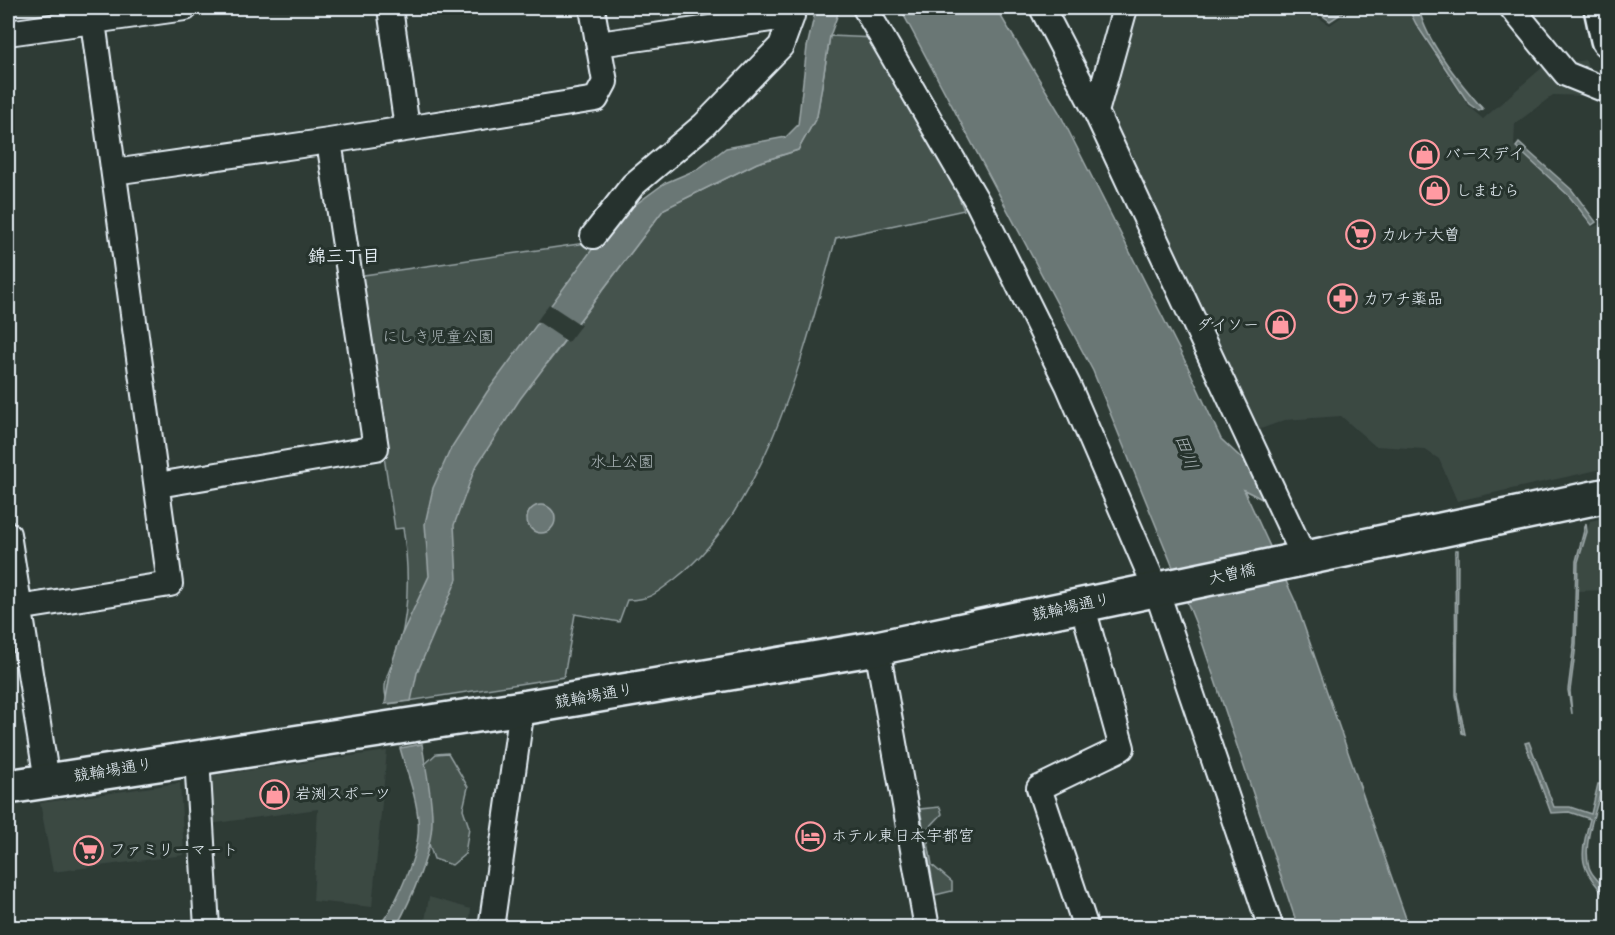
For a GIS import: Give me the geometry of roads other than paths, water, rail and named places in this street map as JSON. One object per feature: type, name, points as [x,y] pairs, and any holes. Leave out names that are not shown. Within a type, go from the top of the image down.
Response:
[{"type":"main road","points":[[1297,560],[1608,495]]},
{"type":"main road","name":"大曽橋","points":[[1166,587],[1297,560]]},
{"type":"main road","name":"競輪場通り","points":[[8,787],[522,708],[877,648],[1166,587]]},
{"type":"street","points":[[8,33],[185,8]]},
{"type":"street","points":[[390,8],[407,128]]},
{"type":"street","points":[[114,172],[596,99],[605,82],[592,8]]},
{"type":"street","points":[[865,8],[978,203],[1166,587],[1271,927]]},
{"type":"street","points":[[1042,8],[1096,112],[1297,560]]},
{"type":"street","points":[[1096,112],[1125,8]]},
{"type":"street","points":[[1512,8],[1566,74],[1608,91]]},
{"type":"street","points":[[593,236],[633,185],[704,125],[781,46],[793,12],[599,44]]},
{"type":"street","points":[[18,608],[170,584],[93,22]]},
{"type":"street","points":[[158,485],[375,448],[329,141]]},
{"type":"street","points":[[8,534],[47,780]]},
{"type":"street","points":[[1082,604],[1122,748],[1039,788],[1086,927]]},
{"type":"street","points":[[877,648],[927,927]]},
{"type":"street","points":[[491,927],[522,708]]},
{"type":"street","points":[[197,757],[207,927]]},
{"type":"water","points":[[816,8],[840,8],[830,36],[817,116],[798,150],[757,163],[664,209],[520,399],[475,468],[454,525],[457,579],[417,673],[411,701],[385,704],[392,663],[401,636],[429,576],[425,524],[433,488],[451,448],[487,392],[613,221],[665,183],[698,169],[726,148],[786,137],[798,125],[807,47]]},
{"type":"water","name":"田川","points":[[900,8],[996,8],[1059,112],[1187,365],[1221,439],[1252,468],[1268,502],[1244,490],[1296,603],[1409,927],[1298,927],[1196,624],[1093,371]]},
{"type":"water","points":[[1320,8],[1350,8],[1330,21],[1323,16]]},
{"type":"water","points":[[1408,8],[1419,8],[1428,34],[1436,48],[1483,109],[1479,111],[1469,104],[1416,24]]},
{"type":"water","points":[[1519,143],[1572,190],[1596,222],[1592,225],[1569,196],[1516,147]]},
{"type":"water","points":[[541,505],[551,509],[555,519],[551,529],[541,533],[531,529],[527,519],[531,509]]},
{"type":"water","points":[[1586,523],[1587,532],[1578,562],[1576,645],[1570,691],[1572,714],[1568,690],[1574,643],[1576,561]]},
{"type":"water","points":[[1455,550],[1458,550],[1457,696],[1465,734],[1462,733],[1456,695]]},
{"type":"water","points":[[1529,742],[1554,807],[1570,807],[1591,814],[1598,784],[1603,784],[1591,825],[1587,857],[1589,867],[1605,889],[1607,898],[1591,878],[1584,862],[1584,844],[1590,819],[1569,812],[1551,813],[1525,743]]},
{"type":"water","points":[[422,744],[432,809],[429,845],[414,889],[396,927],[377,927],[384,920],[403,884],[418,835],[415,802],[400,748]]},
{"type":"place","name":"バースデイ","points":[[1424,154]]},
{"type":"place","name":"しまむら","points":[[1435,191]]},
{"type":"place","name":"カルナ大曽","points":[[1360,235]]},
{"type":"place","name":"カワチ薬品","points":[[1342,299]]},
{"type":"place","name":"ダイソー","points":[[1280,325]]},
{"type":"place","name":"岩渕スポーツ","points":[[274,794]]},
{"type":"place","name":"ホテル東日本宇都宮","points":[[810,836]]},
{"type":"place","name":"ファミリーマート","points":[[89,850]]},
{"type":"district","name":"錦三丁目","points":[[344,256]]},
{"type":"park label","name":"にしき児童公園","points":[[438,337]]},
{"type":"park label","name":"水上公園","points":[[622,462]]}]
